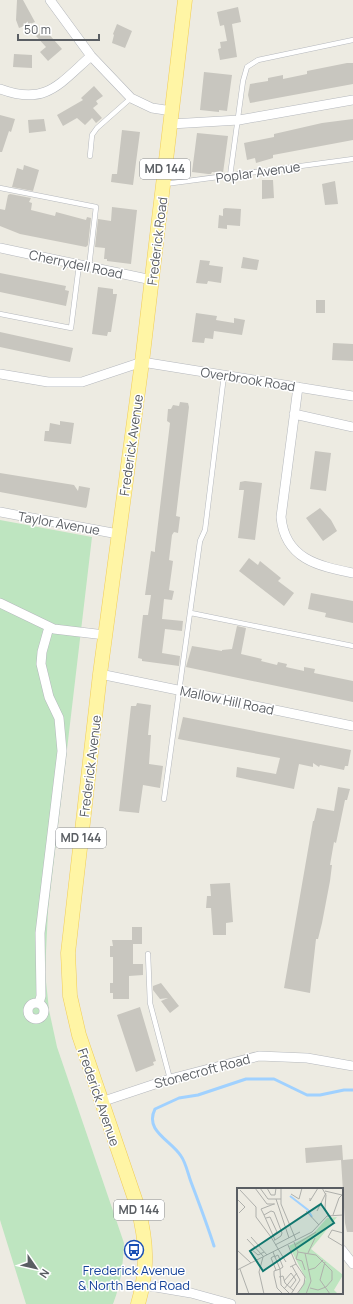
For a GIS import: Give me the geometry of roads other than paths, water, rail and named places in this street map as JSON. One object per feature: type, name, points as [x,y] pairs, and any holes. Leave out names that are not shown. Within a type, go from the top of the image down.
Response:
[{"type":"main road","name":"Frederick Road","points":[[142,362],[185,0]]},
{"type":"main road","name":"Frederick Avenue","points":[[138,1304],[144,1285],[146,1268],[144,1232],[138,1208],[87,1064],[73,1013],[68,953],[100,674],[142,362]]},
{"type":"street","points":[[50,0],[67,25],[92,56],[131,98],[171,117],[239,120],[353,100]]},
{"type":"street","points":[[0,89],[23,96],[35,96],[57,86],[92,56]]},
{"type":"street","name":"Cherrydell Road","points":[[0,248],[152,280]]},
{"type":"street","points":[[0,374],[48,382],[82,382],[142,362]]},
{"type":"street","name":"Overbrook Road","points":[[142,362],[353,396]]},
{"type":"street","points":[[298,387],[281,518],[285,538],[302,557],[315,564],[353,573]]},
{"type":"street","points":[[294,414],[353,427]]},
{"type":"street","name":"Taylor Avenue","points":[[0,512],[118,534]]},
{"type":"street","points":[[0,602],[49,627],[66,631],[105,635]]},
{"type":"street","points":[[39,1003],[41,996],[40,933],[62,751],[59,718],[47,691],[41,664],[42,652],[49,627]]},
{"type":"street","name":"Mallow Hill Road","points":[[100,674],[353,726]]},
{"type":"street","name":"Stonecroft Road","points":[[101,1102],[170,1079],[259,1056],[307,1058],[353,1066]]},
{"type":"street","points":[[343,1251],[353,1264]]},
{"type":"street","points":[[144,1285],[197,1295],[231,1304]]},
{"type":"lane","points":[[230,176],[239,120],[243,81],[248,67],[258,60],[353,40]]},
{"type":"lane","points":[[90,156],[92,135],[97,128],[131,98]]},
{"type":"lane","name":"Poplar Avenue","points":[[164,185],[353,159]]},
{"type":"lane","points":[[0,188],[96,207],[89,267]]},
{"type":"lane","points":[[0,314],[71,328],[79,264]]},
{"type":"lane","points":[[164,799],[200,541],[205,530],[224,375]]},
{"type":"lane","points":[[191,613],[353,646]]},
{"type":"lane","points":[[148,954],[150,1003],[170,1079]]},
{"type":"waterway","points":[[214,1246],[186,1165],[177,1150],[160,1135],[153,1123],[155,1109],[179,1098],[198,1095],[246,1079],[274,1079],[307,1095],[320,1095],[344,1090],[353,1090]]},
{"type":"place","name":"Frederick Avenue & North Bend Road","points":[[134,1250]]}]
